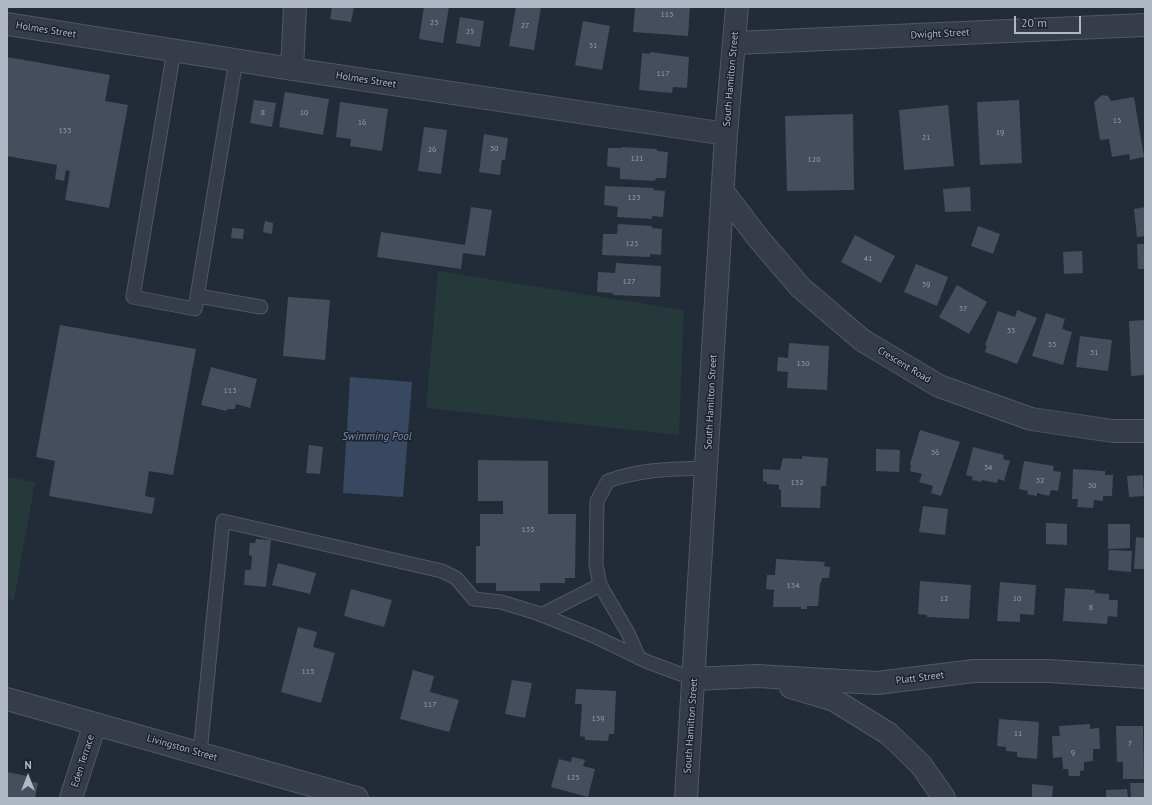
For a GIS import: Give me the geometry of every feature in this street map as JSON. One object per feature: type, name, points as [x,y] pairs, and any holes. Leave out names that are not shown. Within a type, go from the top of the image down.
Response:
[{"type":"street","points":[[292,69],[295,7]]},
{"type":"street","name":"South Hamilton Street","points":[[686,798],[726,134],[737,7]]},
{"type":"street","name":"Holmes Street","points":[[7,24],[292,69],[726,134]]},
{"type":"street","name":"Dwight Street","points":[[734,43],[1145,25]]},
{"type":"street","name":"Crescent Road","points":[[723,192],[759,239],[800,287],[862,340],[939,386],[1031,419],[1112,431],[1145,431]]},
{"type":"street","name":"Platt Street","points":[[694,679],[757,676],[877,683],[974,671],[1048,671],[1145,677]]},
{"type":"street","points":[[757,676],[834,700],[889,734],[921,765],[944,798]]},
{"type":"street","name":"Livingston Street","points":[[7,699],[357,798]]},
{"type":"street","name":"Eden Terrace","points":[[71,798],[95,724]]},
{"type":"lane","points":[[174,50],[133,297],[195,309],[236,60]]},
{"type":"lane","points":[[198,296],[262,307]]},
{"type":"lane","points":[[639,658],[628,632],[600,585],[596,565],[597,501],[608,481],[627,474],[660,469],[707,468]]},
{"type":"lane","points":[[200,753],[223,521],[442,571],[456,578],[474,599],[501,602],[541,615],[594,636],[639,658],[694,679]]},
{"type":"lane","points":[[541,615],[600,585]]},
{"type":"shaded area","points":[[438,271],[684,310],[679,435],[426,408]]},
{"type":"shaded area","points":[[7,477],[35,482],[14,600],[7,599]]},
{"type":"water","name":"Swimming Pool","points":[[350,377],[412,382],[403,497],[343,493]]},
{"type":"building","points":[[332,7],[354,7],[351,22],[330,19]]},
{"type":"building","points":[[424,7],[449,7],[443,43],[419,39]]},
{"type":"building","points":[[516,7],[541,7],[534,50],[509,46]]},
{"type":"building","points":[[635,7],[690,7],[688,36],[633,32]]},
{"type":"building","points":[[460,17],[484,21],[480,47],[456,43]]},
{"type":"building","points":[[583,21],[610,26],[602,70],[575,65]]},
{"type":"building","points":[[650,52],[689,57],[687,88],[673,87],[672,93],[639,90],[642,53],[650,54]]},
{"type":"building","points":[[7,57],[110,75],[105,101],[128,105],[109,208],[65,200],[70,171],[66,170],[64,181],[55,179],[57,165],[7,156]]},
{"type":"building","points":[[285,92],[329,99],[323,135],[279,127]]},
{"type":"building","points":[[1102,95],[1108,96],[1111,101],[1134,97],[1144,157],[1130,160],[1129,154],[1112,157],[1109,139],[1100,140],[1094,102]]},
{"type":"building","points":[[254,100],[276,103],[272,127],[250,123]]},
{"type":"building","points":[[1019,100],[1022,163],[980,165],[977,102]]},
{"type":"building","points":[[340,102],[388,109],[382,151],[350,146],[351,139],[336,137]]},
{"type":"building","points":[[948,105],[954,166],[904,170],[899,110]]},
{"type":"building","points":[[853,114],[854,190],[787,191],[785,116]]},
{"type":"building","points":[[424,127],[447,130],[441,174],[418,171]]},
{"type":"building","points":[[484,134],[508,138],[505,160],[502,160],[500,175],[479,172]]},
{"type":"building","points":[[622,147],[656,149],[658,151],[668,152],[666,178],[657,178],[654,181],[620,179],[620,168],[607,166],[608,148]]},
{"type":"building","points":[[605,186],[654,188],[653,190],[665,191],[663,217],[652,216],[652,219],[617,217],[618,207],[604,205]]},
{"type":"building","points":[[970,187],[971,211],[945,212],[943,189]]},
{"type":"building","points":[[471,207],[492,210],[485,256],[463,253],[461,269],[377,257],[381,232],[465,245]]},
{"type":"building","points":[[1145,207],[1145,236],[1137,237],[1134,209]]},
{"type":"building","points":[[265,221],[273,223],[272,234],[263,232]]},
{"type":"building","points":[[618,224],[652,226],[652,228],[662,229],[661,255],[650,254],[650,257],[602,255],[603,234],[617,234]]},
{"type":"building","points":[[978,226],[1000,234],[993,254],[971,246]]},
{"type":"building","points":[[232,228],[244,229],[243,239],[231,238]]},
{"type":"building","points":[[855,235],[895,256],[881,283],[841,262]]},
{"type":"building","points":[[1137,244],[1145,244],[1145,269],[1138,269]]},
{"type":"building","points":[[1082,251],[1083,273],[1064,274],[1063,252]]},
{"type":"building","points":[[616,263],[661,266],[660,297],[613,295],[613,293],[597,292],[598,272],[615,273]]},
{"type":"building","points":[[916,264],[948,277],[937,306],[904,292]]},
{"type":"building","points":[[957,285],[987,302],[969,334],[939,317]]},
{"type":"building","points":[[288,297],[330,300],[325,360],[283,356]]},
{"type":"building","points":[[1017,310],[1037,318],[1017,364],[985,352],[987,346],[985,345],[998,311],[1015,317]]},
{"type":"building","points":[[1046,313],[1065,319],[1062,329],[1072,332],[1063,365],[1032,356]]},
{"type":"building","points":[[1145,320],[1145,375],[1131,376],[1129,321]]},
{"type":"building","points":[[60,325],[196,349],[173,475],[149,471],[145,496],[155,498],[152,514],[49,496],[55,461],[36,457]]},
{"type":"building","points":[[1080,336],[1112,340],[1108,371],[1076,367]]},
{"type":"building","points":[[789,343],[829,346],[827,390],[787,388],[788,372],[777,371],[778,357],[788,358]]},
{"type":"building","points":[[211,367],[257,379],[250,408],[236,404],[235,409],[228,409],[226,411],[201,405]]},
{"type":"building","points":[[920,430],[960,442],[941,496],[931,493],[933,486],[919,482],[922,474],[910,471],[910,464]]},
{"type":"building","points":[[309,445],[323,447],[320,474],[306,473]]},
{"type":"building","points":[[973,447],[1004,455],[1003,459],[1010,461],[1004,481],[998,479],[997,483],[982,480],[981,482],[972,480],[973,477],[966,475]]},
{"type":"building","points":[[876,449],[900,450],[899,472],[876,471]]},
{"type":"building","points":[[802,456],[828,458],[826,486],[821,486],[820,508],[781,507],[781,490],[779,490],[779,485],[767,484],[767,482],[763,481],[763,469],[780,470],[783,458],[802,459]]},
{"type":"building","points":[[478,460],[548,461],[548,514],[576,514],[575,578],[565,578],[565,583],[540,583],[540,591],[496,591],[496,583],[476,583],[476,546],[480,546],[480,514],[503,514],[503,501],[478,501]]},
{"type":"building","points":[[1024,461],[1054,466],[1053,471],[1061,472],[1058,491],[1051,490],[1049,496],[1037,493],[1037,496],[1027,494],[1028,491],[1019,489]]},
{"type":"building","points":[[1073,469],[1105,471],[1105,475],[1113,475],[1112,496],[1103,496],[1103,501],[1094,500],[1093,508],[1077,507],[1078,499],[1072,499]]},
{"type":"building","points":[[1143,475],[1144,496],[1129,497],[1127,476]]},
{"type":"building","points":[[923,506],[948,509],[945,535],[919,532]]},
{"type":"building","points":[[1046,523],[1067,524],[1067,545],[1046,544]]},
{"type":"building","points":[[1108,524],[1130,524],[1130,548],[1108,549]]},
{"type":"building","points":[[1136,537],[1145,538],[1145,569],[1134,569]]},
{"type":"building","points":[[256,539],[271,540],[266,587],[244,585],[245,570],[251,570],[252,556],[249,555],[250,543],[255,543]]},
{"type":"building","points":[[1109,550],[1132,551],[1131,572],[1108,570]]},
{"type":"building","points":[[776,559],[825,562],[824,566],[830,567],[829,578],[822,578],[820,583],[818,606],[807,606],[807,609],[801,609],[801,607],[773,607],[774,590],[766,589],[767,575],[775,575]]},
{"type":"building","points":[[278,563],[316,573],[310,594],[272,585]]},
{"type":"building","points":[[920,581],[971,585],[969,619],[927,617],[927,615],[918,614]]},
{"type":"building","points":[[1000,582],[1036,585],[1034,615],[1020,614],[1020,622],[997,621]]},
{"type":"building","points":[[1065,588],[1095,590],[1095,593],[1109,594],[1109,600],[1118,600],[1117,617],[1108,616],[1107,624],[1063,621]]},
{"type":"building","points":[[351,589],[392,600],[384,627],[344,616]]},
{"type":"building","points":[[298,627],[317,632],[313,647],[335,653],[321,703],[281,692]]},
{"type":"building","points":[[413,670],[434,676],[430,692],[459,700],[449,732],[400,719]]},
{"type":"building","points":[[512,680],[532,683],[525,718],[505,714]]},
{"type":"building","points":[[576,689],[616,691],[614,734],[609,734],[608,741],[585,740],[585,737],[580,736],[582,704],[575,704]]},
{"type":"building","points":[[999,719],[1039,722],[1037,759],[1017,757],[1017,752],[1006,751],[1006,747],[997,746]]},
{"type":"building","points":[[1090,724],[1090,729],[1099,728],[1100,749],[1093,749],[1093,761],[1084,762],[1084,770],[1080,771],[1080,776],[1069,776],[1068,769],[1063,769],[1062,757],[1053,758],[1052,736],[1060,736],[1059,726]]},
{"type":"building","points":[[1116,726],[1143,726],[1144,779],[1123,779],[1123,762],[1117,762]]},
{"type":"building","points":[[572,757],[585,760],[583,766],[595,769],[588,797],[551,787],[559,759],[571,762]]},
{"type":"building","points":[[7,772],[27,776],[26,781],[38,783],[35,798],[7,798]]},
{"type":"building","points":[[1130,783],[1145,783],[1145,798],[1131,798]]},
{"type":"building","points":[[1032,784],[1053,786],[1052,798],[1032,798]]},
{"type":"building","points":[[1127,789],[1128,798],[1106,798],[1106,790]]}]
